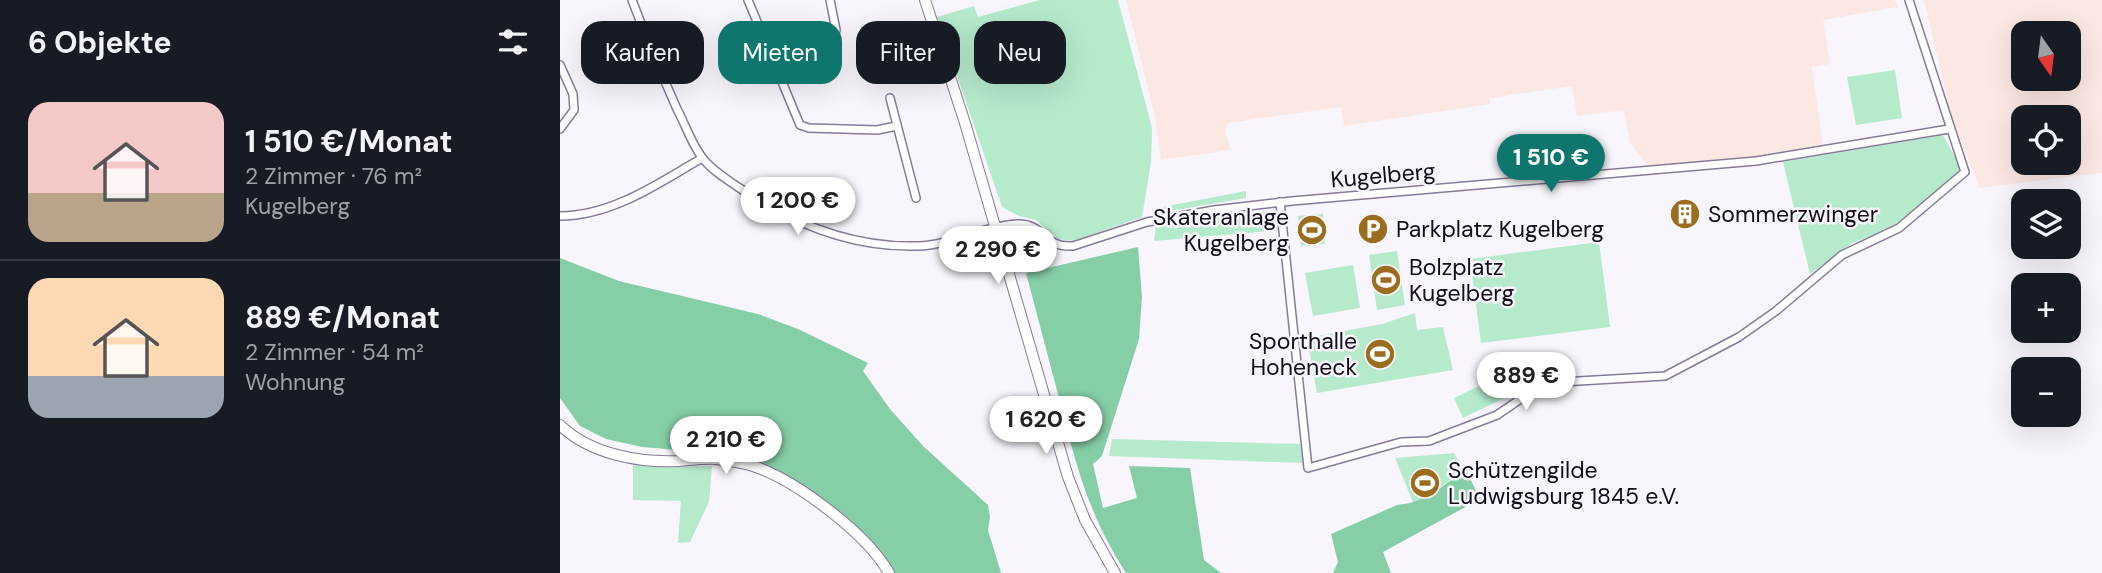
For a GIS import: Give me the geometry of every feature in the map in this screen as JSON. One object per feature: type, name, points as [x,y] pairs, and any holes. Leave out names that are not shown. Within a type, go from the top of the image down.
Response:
[{"type":"main road","points":[[925,0],[997,228],[1068,477],[1086,520],[1115,573]]},
{"type":"main road","points":[[560,425],[568,433],[591,446],[614,454],[659,461],[715,459],[748,464],[771,473],[860,535],[889,573]]},
{"type":"street","points":[[632,0],[672,98],[702,158],[758,201],[798,222],[831,234],[890,245],[920,246],[997,228]]},
{"type":"street","points":[[748,0],[756,21]]},
{"type":"street","points":[[830,0],[834,21]]},
{"type":"street","points":[[1280,202],[1307,468],[1401,442],[1429,442],[1497,415],[1544,383],[1665,376],[1739,337],[1776,311],[1842,255],[1899,228],[1965,173],[1909,0]]},
{"type":"street","points":[[560,65],[573,94],[574,110],[560,129]]},
{"type":"street","points":[[783,84],[800,125],[809,128],[877,130],[897,126]]},
{"type":"street","points":[[891,98],[916,198]]},
{"type":"street","name":"Kugelberg","points":[[997,228],[1026,224],[1052,243],[1061,247],[1073,246],[1147,222],[1280,202],[1756,161],[1949,129]]},
{"type":"street","points":[[560,216],[588,214],[609,208],[702,158]]},
{"type":"shaded area","points":[[1126,0],[1895,0],[1898,7],[1823,20],[1830,64],[1812,67],[1823,146],[1731,161],[1650,167],[1630,143],[1624,110],[1577,116],[1572,86],[1490,98],[1490,104],[1344,126],[1341,107],[1228,123],[1225,133],[1231,150],[1161,160],[1155,116]]},
{"type":"shaded area","points":[[1924,0],[2102,0],[2102,173],[1980,188],[1952,118]]},
{"type":"green space","points":[[1040,0],[1118,0],[1152,128],[1151,162],[1142,217],[1074,241],[1058,239],[1036,220],[1019,216],[1002,207],[960,84],[960,21],[938,21],[937,17],[974,6],[978,17]]},
{"type":"green space","points":[[1895,70],[1902,118],[1856,125],[1847,77]]},
{"type":"green space","points":[[1943,135],[1962,170],[1887,230],[1852,243],[1810,274],[1783,162]]},
{"type":"green space","points":[[1246,191],[1246,198],[1153,214],[1152,209]]},
{"type":"green space","points":[[1275,210],[1280,230],[1154,241],[1156,225]]},
{"type":"green space","name":"Skateranlage Kugelberg","points":[[1323,214],[1325,244],[1301,246],[1298,216]]},
{"type":"green space","points":[[1029,230],[1046,248],[1046,254],[1025,263],[1015,231]]},
{"type":"green space","points":[[1599,242],[1610,327],[1481,343],[1470,259]]},
{"type":"green space","points":[[1138,247],[1142,297],[1139,339],[1102,456],[1093,464],[1103,508],[1137,498],[1129,466],[1190,468],[1204,560],[1221,573],[1126,573],[1102,530],[1085,488],[1071,445],[1026,273]]},
{"type":"green space","points":[[1397,251],[1405,305],[1377,310],[1369,255]]},
{"type":"green space","points":[[560,258],[619,281],[758,314],[798,329],[868,363],[863,371],[890,409],[923,446],[988,505],[988,530],[1001,573],[893,573],[798,484],[770,467],[736,455],[642,447],[606,439],[580,426],[560,398]]},
{"type":"green space","points":[[1353,265],[1360,308],[1313,316],[1305,273]]},
{"type":"green space","name":"Sporthalle Hoheneck","points":[[1415,313],[1417,330],[1443,327],[1453,370],[1317,393],[1307,338],[1382,324]]},
{"type":"green space","points":[[1508,372],[1517,392],[1463,418],[1454,398]]},
{"type":"green space","points":[[1112,439],[1300,444],[1303,463],[1109,456]]},
{"type":"green space","name":"Schützengilde Ludwigsburg 1845 e.V.","points":[[1454,453],[1464,470],[1426,497],[1413,502],[1395,458]]},
{"type":"green space","points":[[633,463],[663,467],[712,466],[709,502],[690,542],[678,543],[681,501],[633,500]]},
{"type":"green space","points":[[1466,470],[1480,499],[1383,552],[1391,573],[1333,573],[1338,562],[1331,534],[1397,505],[1427,497]]},
{"type":"place","name":"Sommerzwinger","points":[[1685,214]]},
{"type":"place","name":"Parkplatz Kugelberg","points":[[1373,229]]},
{"type":"place","name":"Skateranlage Kugelberg","points":[[1312,230]]},
{"type":"place","name":"Bolzplatz Kugelberg","points":[[1386,280]]},
{"type":"place","name":"Sporthalle Hoheneck","points":[[1380,354]]},
{"type":"place","name":"Schützengilde Ludwigsburg 1845 e.V.","points":[[1425,483]]}]
